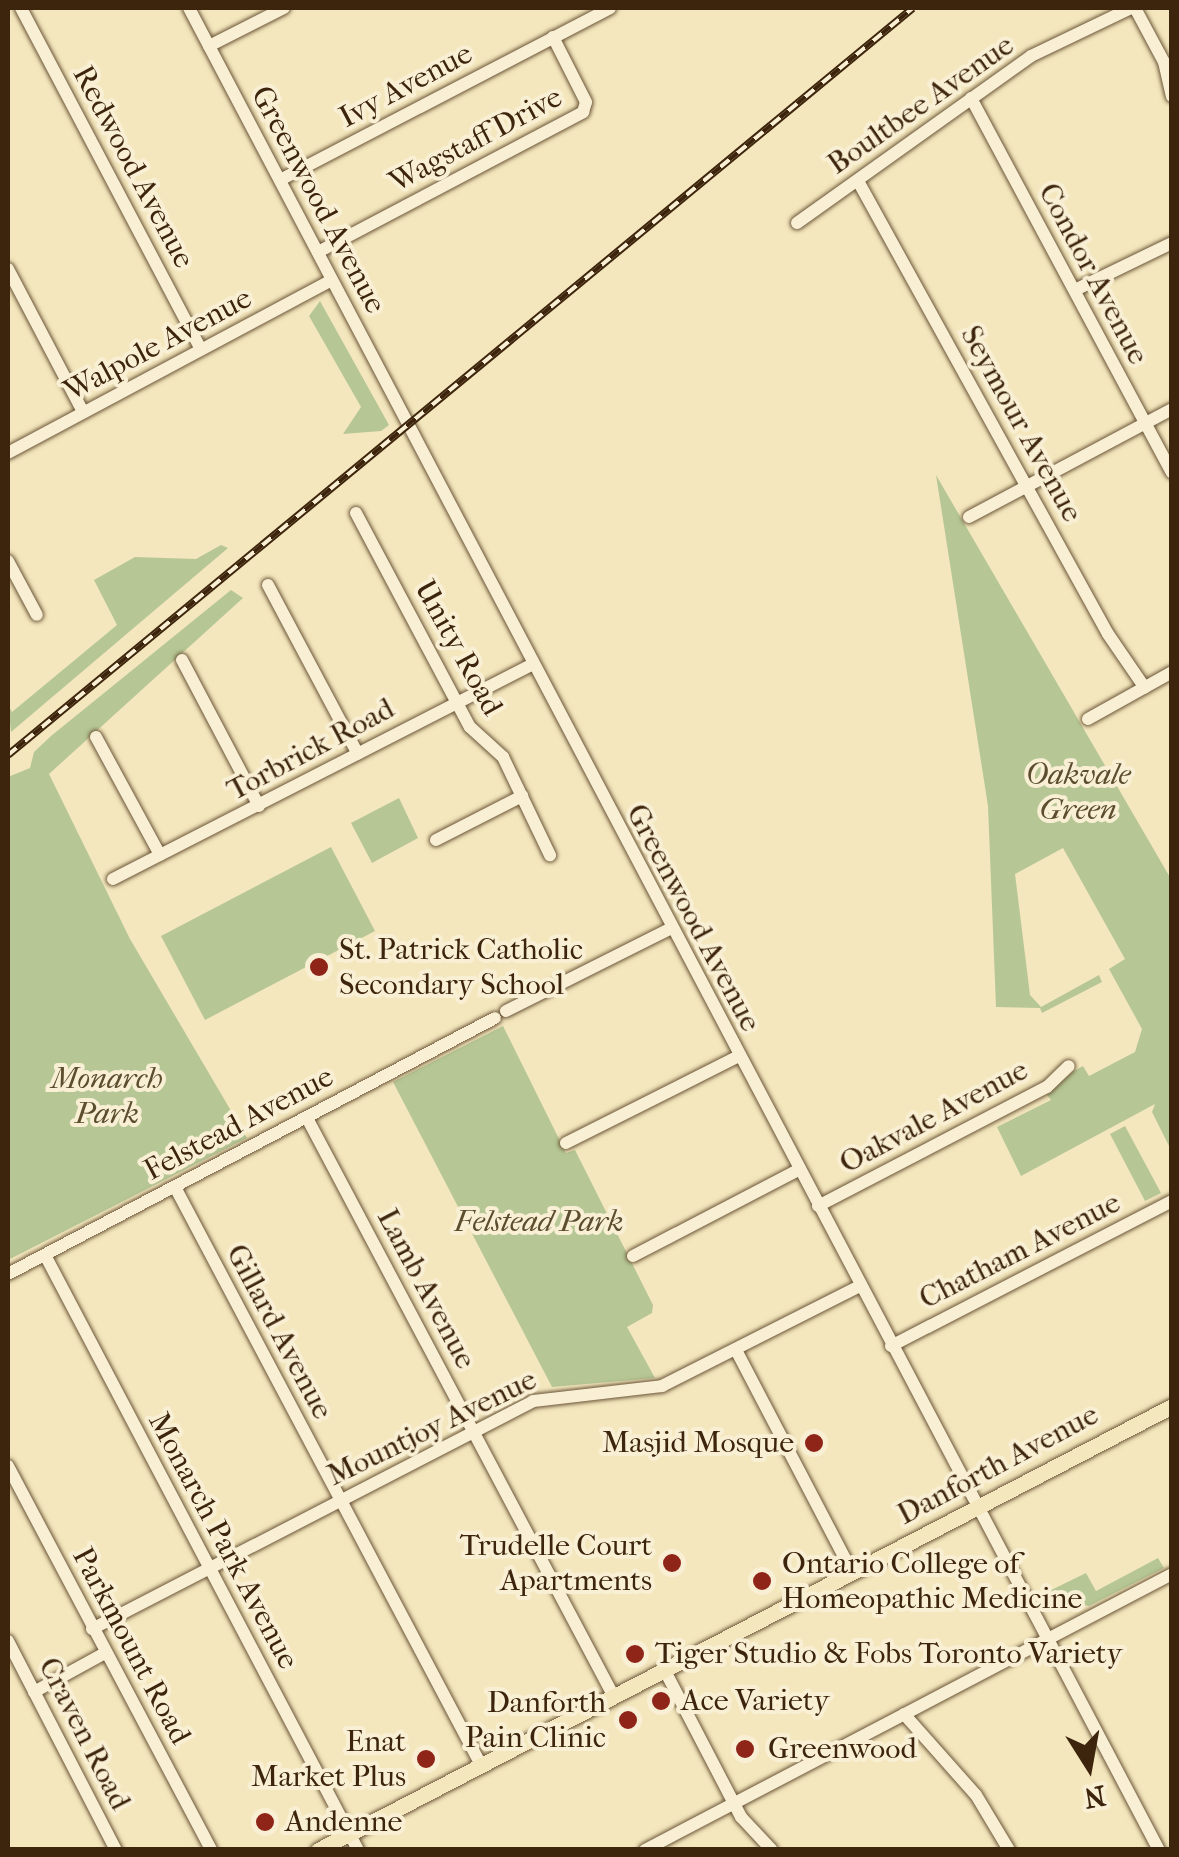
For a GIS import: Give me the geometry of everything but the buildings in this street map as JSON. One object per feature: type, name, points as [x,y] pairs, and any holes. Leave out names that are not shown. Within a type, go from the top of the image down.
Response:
[{"type":"main road","name":"Danforth Avenue","points":[[318,1850],[1172,1406]]},
{"type":"street","name":"Redwood Avenue","points":[[21,8],[200,350]]},
{"type":"street","name":"Greenwood Avenue","points":[[189,8],[531,666],[1159,1850]]},
{"type":"street","points":[[209,46],[284,8]]},
{"type":"street","name":"Ivy Avenue","points":[[280,180],[553,37],[586,13],[610,8]]},
{"type":"street","points":[[1133,8],[1164,62],[1172,96]]},
{"type":"street","name":"Boultbee Avenue","points":[[797,223],[1031,56],[1133,8]]},
{"type":"street","name":"Wagstaff Drive","points":[[318,252],[583,112],[586,102],[553,37]]},
{"type":"street","name":"Condor Avenue","points":[[971,98],[1172,473]]},
{"type":"street","name":"Seymour Avenue","points":[[858,181],[1145,688]]},
{"type":"street","points":[[1075,290],[1172,243]]},
{"type":"street","points":[[8,269],[83,412]]},
{"type":"street","name":"Walpole Avenue","points":[[8,454],[332,280]]},
{"type":"street","points":[[969,517],[1172,410]]},
{"type":"street","name":"Unity Road","points":[[356,512],[456,703],[475,734],[503,757],[550,855]]},
{"type":"street","points":[[8,561],[36,616]]},
{"type":"street","points":[[268,585],[358,754]]},
{"type":"street","points":[[182,660],[259,806]]},
{"type":"street","name":"Torbrick Road","points":[[113,879],[531,666]]},
{"type":"street","points":[[1088,720],[1172,672]]},
{"type":"street","points":[[96,737],[160,855]]},
{"type":"street","points":[[436,840],[522,796]]},
{"type":"street","name":"Felstead Avenue","points":[[8,1274],[500,1014],[672,928]]},
{"type":"street","points":[[566,1143],[738,1056]]},
{"type":"street","name":"Oakvale Avenue","points":[[818,1206],[1047,1088],[1069,1066]]},
{"type":"street","name":"Lamb Avenue","points":[[308,1118],[613,1695]]},
{"type":"street","points":[[634,1256],[798,1170]]},
{"type":"street","name":"Gillard Avenue","points":[[175,1187],[480,1765]]},
{"type":"street","name":"Chatham Avenue","points":[[891,1346],[1172,1201]]},
{"type":"street","name":"Monarch Park Avenue","points":[[45,1255],[358,1850]]},
{"type":"street","name":"Mountjoy Avenue","points":[[92,1628],[540,1398],[662,1386],[860,1286]]},
{"type":"street","points":[[736,1350],[852,1572]]},
{"type":"street","name":"Parkmount Road","points":[[8,1466],[211,1850]]},
{"type":"street","points":[[646,1850],[1172,1574]]},
{"type":"street","name":"Craven Road","points":[[8,1641],[116,1850]]},
{"type":"street","points":[[34,1692],[106,1654]]},
{"type":"street","points":[[664,1670],[735,1803],[756,1838],[772,1850]]},
{"type":"street","points":[[904,1714],[976,1794],[1009,1850]]},
{"type":"green space","points":[[320,301],[389,425],[381,431],[343,434],[361,407],[309,316]]},
{"type":"green space","name":"Oakvale Green","points":[[936,475],[1171,879],[1171,1150],[1152,1112],[1155,1104],[1021,1176],[997,1127],[1051,1100],[1047,1095],[1083,1066],[1089,1076],[1135,1052],[1142,1029],[1109,969],[1125,959],[1063,848],[1015,874],[1030,995],[1041,1007],[1099,975],[1102,982],[1042,1013],[1040,1008],[996,1007],[988,806]]},
{"type":"green space","points":[[221,545],[228,548],[11,732],[8,705],[12,712],[117,625],[94,580],[135,557],[196,559]]},
{"type":"green space","name":"Monarch Park","points":[[231,590],[243,598],[49,774],[130,939],[247,1138],[8,1260],[8,777],[30,768],[34,752],[51,736]]},
{"type":"green space","points":[[399,798],[418,838],[372,863],[351,823]]},
{"type":"green space","points":[[331,847],[375,931],[205,1020],[161,936]]},
{"type":"green space","name":"Felstead Park","points":[[503,1026],[566,1153],[575,1150],[653,1305],[652,1313],[627,1327],[655,1378],[552,1387],[393,1082]]},
{"type":"green space","points":[[1125,1126],[1161,1193],[1145,1201],[1110,1134]]},
{"type":"green space","points":[[1158,1558],[1164,1568],[1089,1606],[1039,1596],[1086,1573],[1096,1591]]},
{"type":"railway","points":[[8,755],[913,8]]},
{"type":"place","name":"St. Patrick Catholic Secondary School","points":[[319,967]]},
{"type":"place","name":"Masjid Mosque","points":[[814,1443]]},
{"type":"place","name":"Trudelle Court Apartments","points":[[672,1563]]},
{"type":"place","name":"Ontario College of Homeopathic Medicine","points":[[762,1581]]},
{"type":"place","name":"Tiger Studio & Fobs Toronto Variety","points":[[635,1654]]},
{"type":"place","name":"Ace Variety","points":[[661,1701]]},
{"type":"place","name":"Danforth Pain Clinic","points":[[628,1720]]},
{"type":"place","name":"Greenwood","points":[[745,1749]]},
{"type":"place","name":"Enat Market Plus","points":[[426,1759]]},
{"type":"place","name":"Andenne","points":[[265,1822]]}]
